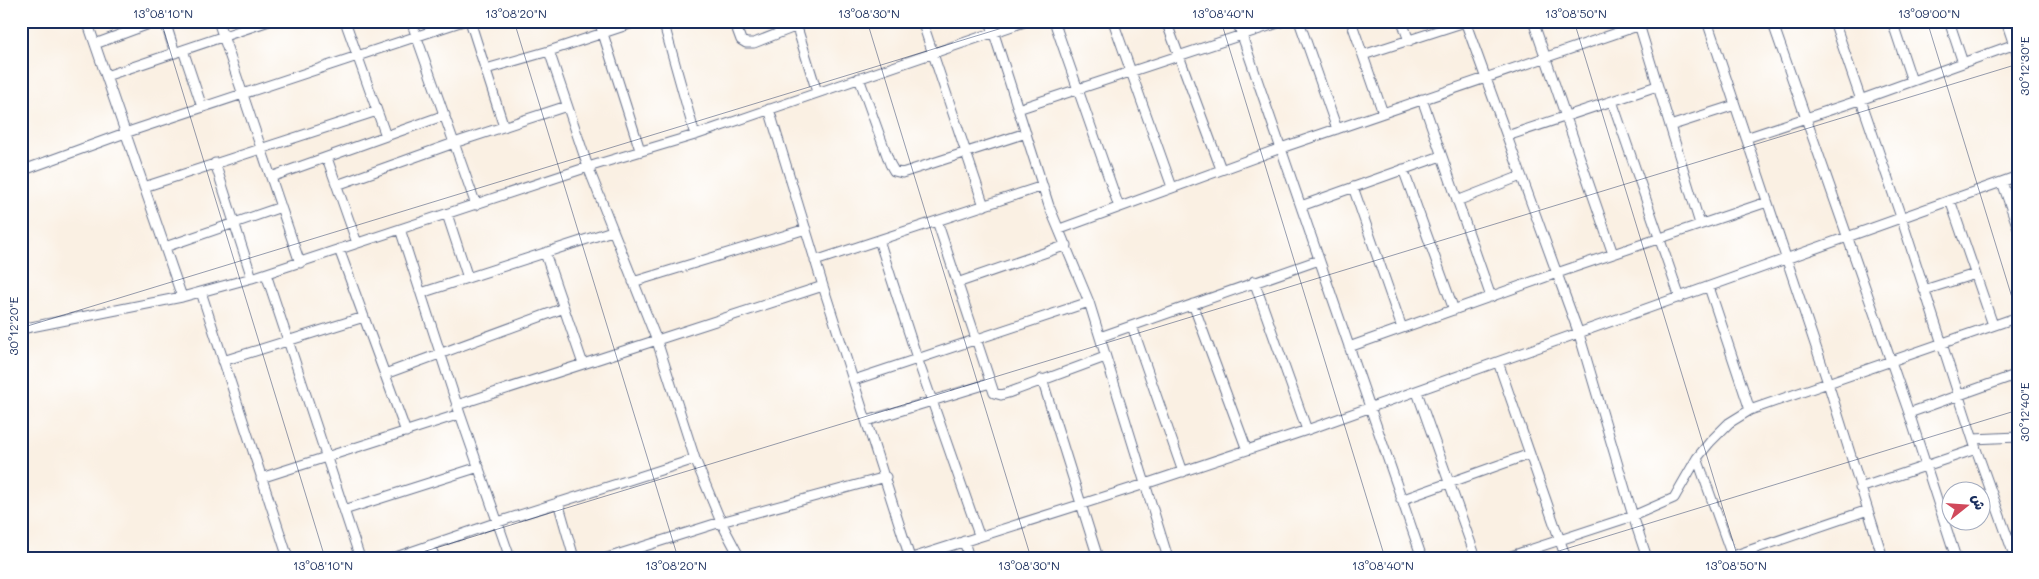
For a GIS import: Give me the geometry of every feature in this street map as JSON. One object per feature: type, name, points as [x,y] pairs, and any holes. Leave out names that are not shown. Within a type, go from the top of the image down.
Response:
[{"type":"street","points":[[87,21],[182,297]]},
{"type":"street","points":[[95,44],[157,21]]},
{"type":"street","points":[[165,21],[202,107]]},
{"type":"street","points":[[218,21],[300,263]]},
{"type":"street","points":[[106,76],[269,21]]},
{"type":"street","points":[[345,21],[386,136]]},
{"type":"street","points":[[411,21],[476,205]]},
{"type":"street","points":[[21,171],[125,133],[463,21]]},
{"type":"street","points":[[470,21],[504,126]]},
{"type":"street","points":[[599,21],[640,150]]},
{"type":"street","points":[[486,69],[549,51],[639,21]]},
{"type":"street","points":[[662,21],[695,135]]},
{"type":"street","points":[[734,21],[741,40],[746,43],[754,43],[796,24],[810,21]]},
{"type":"street","points":[[922,21],[984,206]]},
{"type":"street","points":[[990,21],[1043,186],[1089,302],[1168,558]]},
{"type":"street","points":[[21,329],[182,297],[266,274],[640,150],[695,135],[1026,21]]},
{"type":"street","points":[[1054,21],[1119,207]]},
{"type":"street","points":[[1113,21],[1172,187]]},
{"type":"street","points":[[1166,21],[1221,168]]},
{"type":"street","points":[[1237,21],[1422,558]]},
{"type":"street","points":[[1018,109],[1284,21]]},
{"type":"street","points":[[1299,21],[1337,129]]},
{"type":"street","points":[[1352,21],[1383,113]]},
{"type":"street","points":[[1402,21],[1408,41]]},
{"type":"street","points":[[1363,55],[1466,21],[1579,334],[1647,558]]},
{"type":"street","points":[[1533,21],[1613,254]]},
{"type":"street","points":[[1060,229],[1221,168],[1638,24],[1652,21]]},
{"type":"street","points":[[1707,21],[1828,383],[1883,558]]},
{"type":"street","points":[[1772,21],[1908,413],[1956,558]]},
{"type":"street","points":[[1834,21],[1901,217],[1976,449],[2015,558]]},
{"type":"street","points":[[1892,21],[1912,81]]},
{"type":"street","points":[[1949,21],[1963,63]]},
{"type":"street","points":[[2006,21],[2016,44],[2018,56]]},
{"type":"street","points":[[796,24],[817,92]]},
{"type":"street","points":[[1638,24],[1700,224]]},
{"type":"street","points":[[1746,138],[1860,100],[2016,44]]},
{"type":"street","points":[[549,51],[588,167],[657,341],[695,459],[721,522],[740,558]]},
{"type":"street","points":[[21,61],[21,68]]},
{"type":"street","points":[[859,78],[894,171],[902,173],[1026,133]]},
{"type":"street","points":[[1507,136],[1657,86]]},
{"type":"street","points":[[1422,99],[1491,297]]},
{"type":"street","points":[[1612,101],[1680,298]]},
{"type":"street","points":[[1670,126],[1735,105]]},
{"type":"street","points":[[337,185],[454,143],[567,106]]},
{"type":"street","points":[[769,109],[823,286],[911,558],[1183,472],[1307,430],[2018,176]]},
{"type":"street","points":[[144,187],[215,162],[377,111]]},
{"type":"street","points":[[271,177],[444,115]]},
{"type":"street","points":[[1300,206],[1441,156]]},
{"type":"street","points":[[327,158],[357,243]]},
{"type":"street","points":[[215,162],[252,278]]},
{"type":"street","points":[[1403,170],[1454,310]]},
{"type":"street","points":[[1457,201],[1521,176]]},
{"type":"street","points":[[2002,182],[2018,228]]},
{"type":"street","points":[[815,260],[1043,186]]},
{"type":"street","points":[[1353,187],[1402,328]]},
{"type":"street","points":[[1950,200],[1993,326]]},
{"type":"street","points":[[1349,347],[1557,273],[1767,202]]},
{"type":"street","points":[[165,247],[281,207]]},
{"type":"street","points":[[447,214],[468,278]]},
{"type":"street","points":[[937,221],[994,393],[1000,395],[1106,357]]},
{"type":"street","points":[[400,229],[440,354],[510,558]]},
{"type":"street","points":[[632,282],[806,229]]},
{"type":"street","points":[[421,293],[612,230]]},
{"type":"street","points":[[879,240],[917,358],[979,535]]},
{"type":"street","points":[[957,283],[1067,245]]},
{"type":"street","points":[[339,249],[406,432]]},
{"type":"street","points":[[545,253],[583,364]]},
{"type":"street","points":[[1100,337],[1254,281],[1319,260]]},
{"type":"street","points":[[266,274],[360,558]]},
{"type":"street","points":[[1924,290],[1975,274]]},
{"type":"street","points":[[1254,281],[1307,430]]},
{"type":"street","points":[[261,478],[406,432],[459,410],[583,364],[823,286]]},
{"type":"street","points":[[1708,288],[1750,410]]},
{"type":"street","points":[[201,292],[288,558]]},
{"type":"street","points":[[854,380],[975,338],[1089,302]]},
{"type":"street","points":[[1193,304],[1247,450]]},
{"type":"street","points":[[385,374],[564,308]]},
{"type":"street","points":[[223,361],[364,316]]},
{"type":"street","points":[[1505,558],[1633,516],[1674,498],[1710,442],[1729,423],[1750,410],[2018,317]]},
{"type":"street","points":[[1132,326],[1183,472]]},
{"type":"street","points":[[1498,362],[1566,558]]},
{"type":"street","points":[[1908,413],[2018,374]]},
{"type":"street","points":[[1042,379],[1098,558]]},
{"type":"street","points":[[868,422],[990,383]]},
{"type":"street","points":[[1417,392],[1476,558]]},
{"type":"street","points":[[1973,439],[2018,437]]},
{"type":"street","points":[[1860,488],[1976,449]]},
{"type":"street","points":[[1401,500],[1530,454]]},
{"type":"street","points":[[1698,458],[1732,557],[1868,510]]},
{"type":"street","points":[[394,558],[558,502],[695,459]]},
{"type":"street","points":[[344,510],[479,467]]},
{"type":"street","points":[[607,558],[721,522],[886,477]]},
{"type":"street","points":[[558,502],[574,558]]},
{"type":"street","points":[[964,540],[969,558]]},
{"type":"street","points":[[430,545],[434,558]]}]
